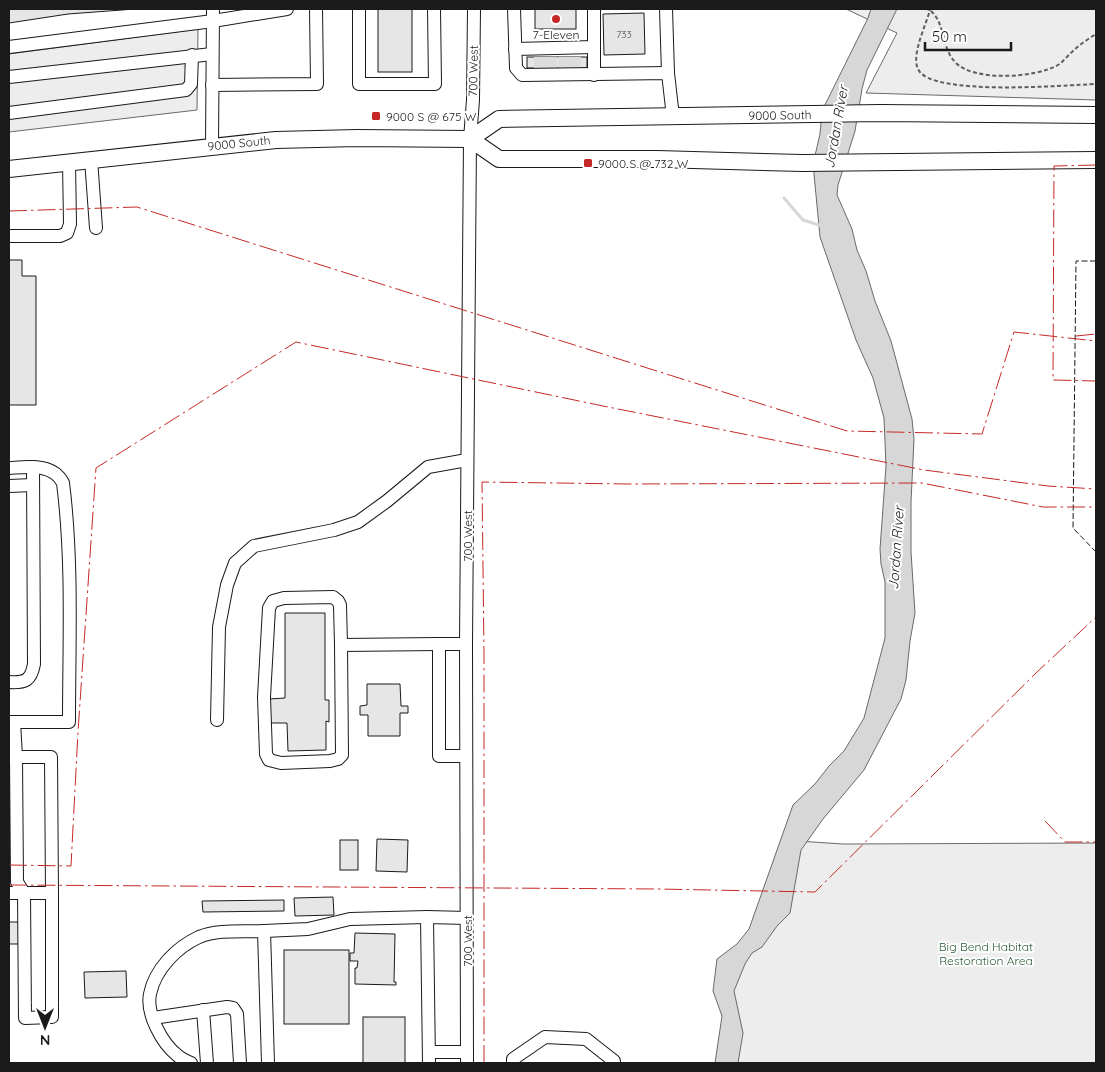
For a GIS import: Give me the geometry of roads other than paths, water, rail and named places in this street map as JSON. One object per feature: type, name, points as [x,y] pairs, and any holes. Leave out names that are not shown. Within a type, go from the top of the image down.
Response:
[{"type":"main road","name":"9000 South","points":[[9,168],[276,140],[470,139],[499,119],[813,114],[1096,114]]},
{"type":"main road","points":[[470,139],[499,159],[657,159],[802,163],[1096,160]]},
{"type":"street","points":[[9,47],[213,15],[287,9]]},
{"type":"street","points":[[212,85],[317,84],[316,9]]},
{"type":"street","points":[[359,9],[359,84],[434,84],[434,9]]},
{"type":"street","name":"700 West","points":[[467,1058],[466,644],[470,139],[473,100],[474,9]]},
{"type":"street","points":[[514,9],[516,68],[522,75],[594,47]]},
{"type":"street","points":[[594,9],[594,74]]},
{"type":"street","points":[[666,9],[668,73],[673,117]]},
{"type":"street","points":[[212,146],[213,15]]},
{"type":"street","points":[[515,49],[594,74],[668,73]]},
{"type":"street","points":[[9,77],[212,54]]},
{"type":"street","points":[[9,113],[186,90],[191,84],[192,55]]},
{"type":"street","points":[[92,159],[96,228]]},
{"type":"street","points":[[9,236],[60,236],[67,233],[70,224],[69,162]]},
{"type":"street","points":[[217,720],[220,627],[227,585],[235,563],[254,546],[334,530],[358,522],[428,468],[468,460]]},
{"type":"street","points":[[9,468],[32,468],[52,471],[59,476],[63,483],[69,564],[69,722],[12,722],[12,757],[17,882],[24,893],[25,1018],[52,1016],[51,757],[12,757]]},
{"type":"street","points":[[9,682],[20,682],[28,679],[32,674],[34,664],[32,468]]},
{"type":"street","points":[[9,486],[33,485]]},
{"type":"street","points":[[333,597],[340,605],[341,645],[342,755],[338,759],[330,761],[281,763],[269,760],[266,754],[264,697],[269,608],[273,601],[284,598],[333,597]]},
{"type":"street","points":[[439,644],[439,756],[466,756]]},
{"type":"street","points":[[341,645],[466,644]]},
{"type":"street","points":[[9,893],[52,893]]},
{"type":"street","points":[[427,917],[429,1058],[467,1058]]},
{"type":"street","points":[[191,1063],[178,1056],[167,1044],[153,1018],[149,995],[153,982],[168,959],[192,941],[209,934],[308,929],[350,919],[467,918]]},
{"type":"street","points":[[264,931],[268,1063]]},
{"type":"street","points":[[153,1018],[203,1010],[233,1008],[237,1014],[240,1063]]},
{"type":"street","points":[[203,1010],[208,1063]]},
{"type":"street","points":[[513,1063],[513,1059],[545,1037],[586,1039],[614,1061],[614,1063]]},
{"type":"water","name":"Jordan River","points":[[871,9],[897,9],[867,70],[855,131],[838,185],[837,195],[852,229],[857,250],[891,341],[912,419],[914,439],[911,552],[915,613],[906,680],[901,699],[864,770],[823,819],[801,850],[790,913],[777,926],[762,947],[752,953],[745,964],[734,991],[743,1033],[738,1063],[715,1063],[722,1016],[713,991],[717,959],[737,944],[749,929],[793,805],[815,784],[844,751],[864,718],[885,638],[885,582],[880,549],[886,466],[884,418],[873,378],[856,340],[820,237],[814,174],[814,160],[820,134],[822,111]]},
{"type":"waterway","points":[[784,198],[803,220],[822,226]]},
{"type":"tunnel","points":[[540,57],[540,68]]},
{"type":"tunnel","points":[[551,57],[551,68]]},
{"type":"tunnel","points":[[564,57],[564,68]]},
{"type":"tunnel","points":[[575,57],[575,68]]},
{"type":"place","name":"7-Eleven","points":[[556,19]]},
{"type":"place","name":"9000 S @ 675 W","points":[[376,116]]},
{"type":"place","name":"9000 S @ 732 W","points":[[588,163]]},
{"type":"park label","name":"Big Bend Habitat Restoration Area","points":[[986,953]]}]
